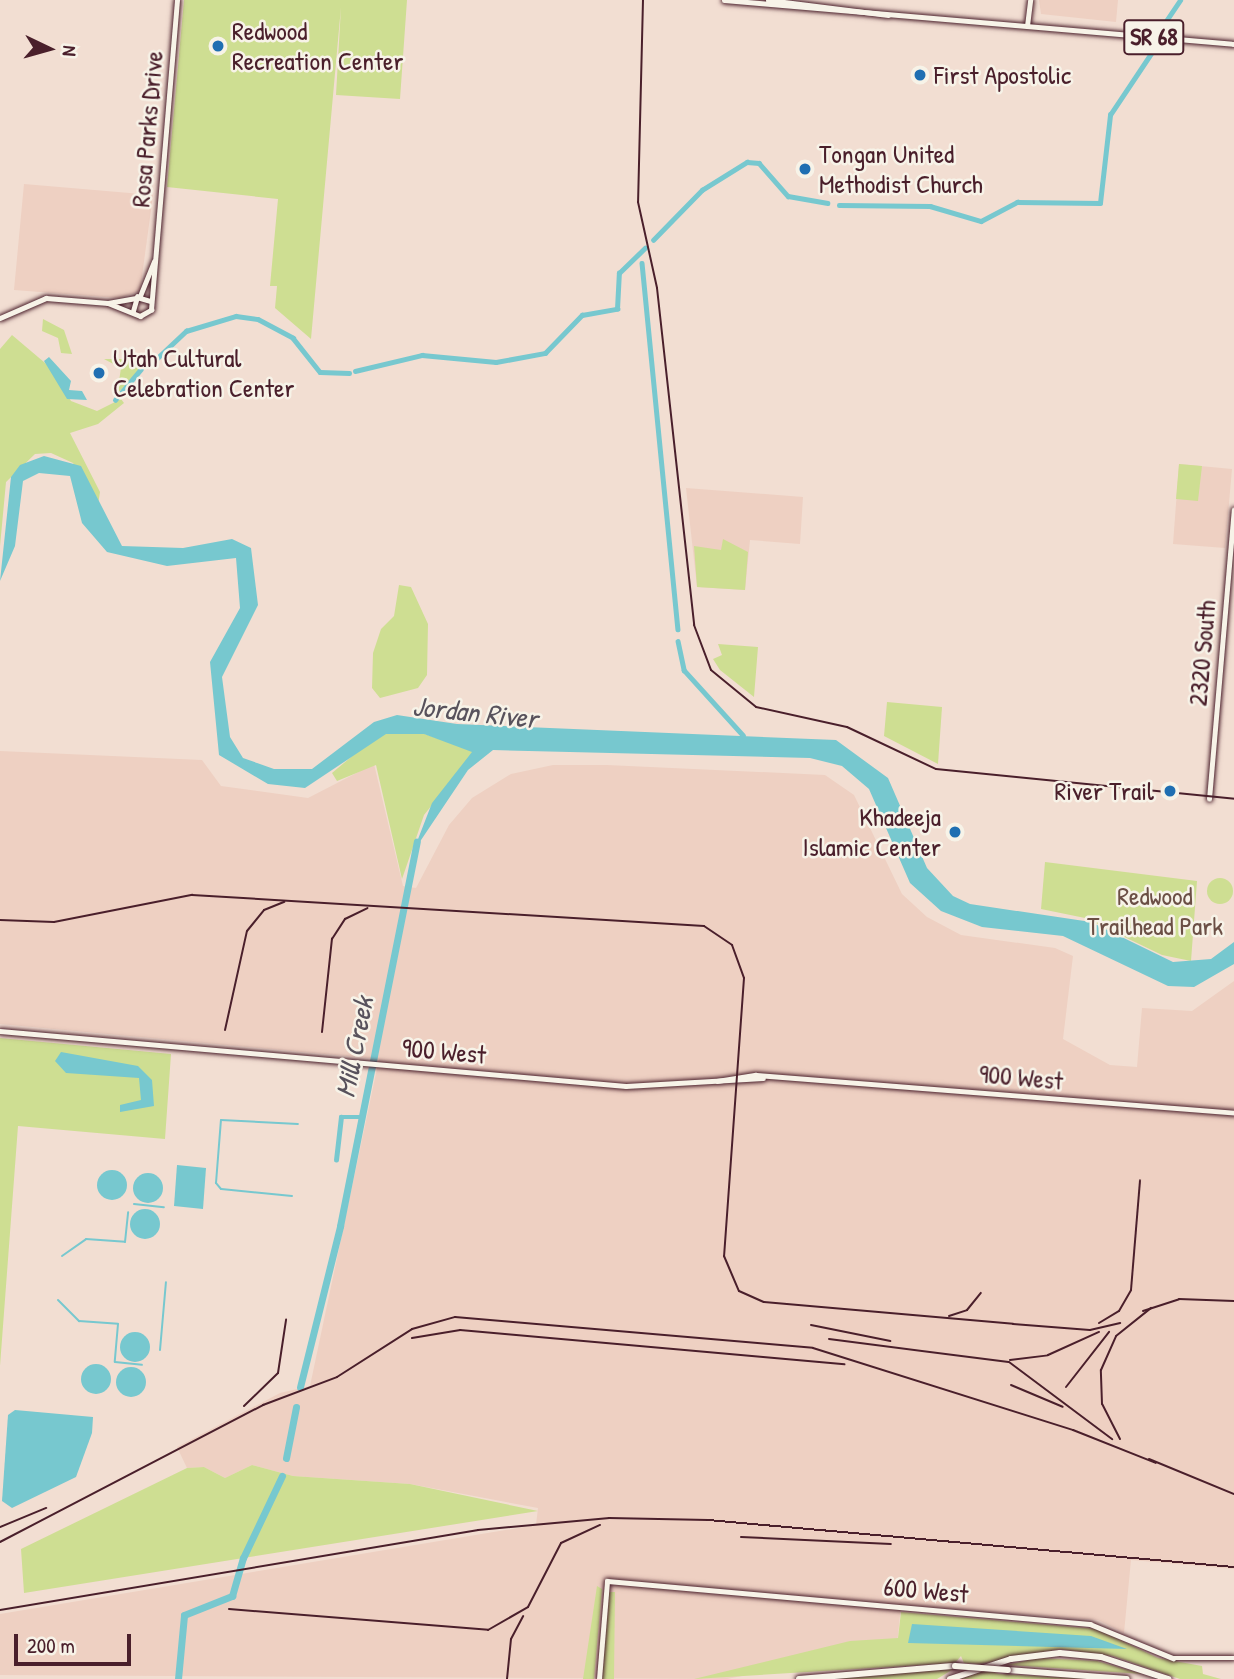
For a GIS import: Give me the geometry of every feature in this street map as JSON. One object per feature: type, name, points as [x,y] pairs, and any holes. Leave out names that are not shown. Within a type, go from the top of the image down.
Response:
[{"type":"highway","points":[[950,1679],[1011,1659],[1060,1653],[1101,1657],[1168,1679]]},
{"type":"highway","points":[[799,1679],[955,1666],[1127,1679]]},
{"type":"main road","name":"SR 68","points":[[723,0],[1234,44]]},
{"type":"main road","name":"SR 68","points":[[768,0],[888,15]]},
{"type":"street","name":"Rosa Parks Drive","points":[[151,305],[177,0]]},
{"type":"street","points":[[1027,26],[1030,0]]},
{"type":"street","name":"Rosa Parks Drive","points":[[133,311],[154,261]]},
{"type":"street","points":[[0,318],[40,299],[108,303],[145,315],[151,305],[138,297],[108,303]]},
{"type":"street","name":"2320 South","points":[[1209,799],[1234,510]]},
{"type":"street","name":"900 West","points":[[0,1031],[626,1086],[762,1078],[1234,1113]]},
{"type":"street","name":"600 West","points":[[599,1679],[607,1581],[1090,1624],[1173,1658],[1234,1658]]},
{"type":"shaded area","points":[[1039,0],[1118,0],[1116,22],[1041,14]]},
{"type":"shaded area","points":[[24,184],[153,195],[140,291],[119,298],[14,290]]},
{"type":"shaded area","points":[[1179,464],[1232,469],[1225,548],[1173,544]]},
{"type":"shaded area","points":[[686,488],[803,497],[800,544],[750,540],[745,590],[697,587]]},
{"type":"shaded area","points":[[0,751],[202,760],[221,786],[308,798],[374,764],[403,886],[416,888],[449,825],[472,798],[511,774],[553,765],[607,765],[825,775],[854,795],[902,894],[927,917],[961,935],[1055,948],[1073,956],[1063,1039],[1110,1065],[1137,1067],[1142,1008],[1192,1011],[1234,981],[1234,1569],[1131,1560],[1124,1633],[1098,1620],[901,1605],[897,1645],[727,1679],[0,1675],[0,1614],[536,1525],[538,1508],[410,1484],[293,1476],[252,1465],[225,1478],[204,1467],[187,1468],[177,1447],[280,1393],[310,1386],[379,1059],[0,1024]]},
{"type":"green space","points":[[184,0],[407,0],[400,99],[336,95],[341,7],[311,339],[275,308],[277,286],[270,286],[278,199],[167,187]]},
{"type":"green space","points":[[43,319],[64,330],[72,354],[61,353],[58,338],[42,331]]},
{"type":"green space","points":[[12,335],[51,368],[71,401],[97,411],[121,399],[124,403],[98,424],[70,433],[100,492],[98,505],[73,463],[51,453],[35,454],[6,482],[0,546],[0,349]]},
{"type":"green space","points":[[104,359],[138,359],[142,367],[117,394],[121,368]]},
{"type":"green space","points":[[1179,464],[1202,466],[1198,501],[1176,499]]},
{"type":"green space","points":[[723,539],[748,552],[745,590],[697,587],[694,546],[721,550]]},
{"type":"green space","points":[[399,585],[411,587],[428,624],[427,675],[418,688],[380,698],[372,688],[373,653],[381,629],[394,616]]},
{"type":"green space","points":[[718,644],[758,647],[754,697],[720,670],[713,659],[722,655]]},
{"type":"green space","points":[[887,702],[942,707],[938,764],[884,736]]},
{"type":"green space","points":[[401,726],[475,751],[424,815],[402,879],[376,765],[337,781],[332,773],[375,737]]},
{"type":"green space","name":"Redwood Trailhead Park","points":[[1045,862],[1197,881],[1191,961],[1162,955],[1085,918],[1041,909]]},
{"type":"green space","points":[[1220,878],[1229,882],[1233,891],[1229,900],[1220,904],[1211,900],[1207,891],[1211,882]]},
{"type":"green space","points":[[0,1038],[171,1054],[165,1139],[18,1126],[0,1366]]},
{"type":"green space","points":[[252,1465],[293,1476],[410,1484],[538,1511],[24,1593],[21,1549],[187,1468],[204,1467],[225,1478]]},
{"type":"green space","points":[[597,1586],[602,1589],[594,1679],[583,1679]]},
{"type":"green space","points":[[609,1592],[615,1592],[614,1679],[602,1679]]},
{"type":"green space","points":[[901,1612],[1097,1629],[1158,1658],[1202,1666],[1203,1674],[1221,1679],[1180,1679],[1113,1656],[1060,1649],[980,1664],[964,1663],[961,1656],[955,1663],[694,1679],[850,1641],[898,1638]]},
{"type":"green space","points":[[1039,1658],[1097,1661],[1142,1674],[1007,1665]]},
{"type":"green space","points":[[955,1668],[937,1679],[832,1679]]},
{"type":"green space","points":[[986,1670],[999,1674],[1096,1679],[960,1679]]},
{"type":"water","points":[[49,357],[71,381],[69,390],[82,391],[87,400],[67,399],[44,361]]},
{"type":"water","points":[[44,456],[81,466],[122,546],[183,548],[232,539],[251,548],[258,605],[222,677],[230,737],[243,758],[274,769],[312,769],[374,722],[397,715],[457,724],[836,740],[888,778],[927,868],[953,896],[970,904],[1091,922],[1173,962],[1211,959],[1234,942],[1234,964],[1194,987],[1168,986],[1063,936],[982,927],[941,911],[910,883],[869,789],[842,766],[810,758],[493,750],[468,770],[413,852],[432,803],[472,752],[424,734],[386,734],[305,788],[268,784],[219,755],[210,662],[240,608],[236,558],[167,566],[107,552],[82,523],[70,476],[39,473],[23,481],[15,546],[0,581],[11,477],[20,465]]},
{"type":"water","points":[[61,1052],[138,1066],[152,1080],[154,1106],[120,1112],[120,1105],[141,1100],[139,1078],[66,1073],[55,1061]]},
{"type":"water","points":[[177,1165],[206,1168],[203,1209],[174,1206]]},
{"type":"water","points":[[112,1170],[123,1174],[127,1185],[123,1196],[112,1200],[101,1196],[97,1185],[101,1174]]},
{"type":"water","points":[[148,1173],[159,1177],[163,1188],[159,1199],[148,1203],[137,1199],[133,1188],[137,1177]]},
{"type":"water","points":[[145,1209],[156,1213],[160,1224],[156,1235],[145,1239],[134,1235],[130,1224],[134,1213]]},
{"type":"water","points":[[135,1332],[146,1336],[150,1347],[146,1358],[135,1362],[124,1358],[120,1347],[124,1336]]},
{"type":"water","points":[[96,1364],[107,1368],[111,1379],[107,1390],[96,1394],[85,1390],[81,1379],[85,1368]]},
{"type":"water","points":[[131,1367],[142,1371],[146,1382],[142,1393],[131,1397],[120,1393],[116,1382],[120,1371]]},
{"type":"water","points":[[15,1410],[93,1417],[92,1433],[76,1477],[12,1508],[2,1501],[8,1415]]},
{"type":"water","points":[[912,1624],[1091,1636],[1127,1649],[908,1643]]},
{"type":"waterway","points":[[1162,27],[1180,0]]},
{"type":"waterway","points":[[839,205],[930,206],[981,221],[1017,202],[1100,203],[1110,115],[1154,49]]},
{"type":"waterway","points":[[653,240],[702,190],[747,162],[759,163],[788,196],[827,203]]},
{"type":"waterway","points":[[355,371],[422,355],[496,362],[545,353],[582,315],[617,309],[619,273],[645,248]]},
{"type":"waterway","points":[[642,263],[678,629]]},
{"type":"waterway","points":[[150,365],[186,331],[236,316],[258,319],[293,338],[320,372],[349,373]]},
{"type":"waterway","points":[[115,400],[141,369]]},
{"type":"waterway","points":[[678,641],[684,670],[743,735]]},
{"type":"waterway","name":"Mill Creek","points":[[300,1387],[340,1226],[417,842]]},
{"type":"waterway","points":[[336,1160],[341,1117],[360,1117]]},
{"type":"waterway","points":[[292,1196],[221,1189],[216,1183],[221,1120],[298,1124]]},
{"type":"waterway","points":[[134,1204],[164,1207]]},
{"type":"waterway","points":[[62,1256],[86,1239],[125,1242],[128,1212]]},
{"type":"waterway","points":[[160,1350],[166,1282]]},
{"type":"waterway","points":[[58,1300],[79,1321],[118,1324],[115,1362],[142,1365]]},
{"type":"waterway","name":"Mill Creek","points":[[286,1458],[296,1407]]},
{"type":"waterway","name":"Mill Creek","points":[[178,1679],[184,1615],[232,1596],[243,1558],[282,1476]]},
{"type":"tram line","points":[[643,0],[638,202],[657,288],[694,625],[711,670],[756,707],[847,727],[936,769],[1234,799]]},
{"type":"railway","points":[[0,920],[54,922],[192,895],[704,926],[732,945],[744,978],[724,1256],[739,1291],[764,1302],[1013,1324],[1090,1330],[1120,1323]]},
{"type":"railway","points":[[225,1030],[247,931],[264,910],[284,902]]},
{"type":"railway","points":[[322,1032],[332,939],[345,919],[368,908]]},
{"type":"railway","points":[[1099,1323],[1119,1311],[1131,1290],[1140,1180]]},
{"type":"railway","points":[[949,1316],[967,1310],[981,1293]]},
{"type":"railway","points":[[1143,1311],[1179,1299],[1234,1301]]},
{"type":"railway","points":[[1120,1439],[1102,1404],[1101,1370],[1116,1336],[1151,1308]]},
{"type":"railway","points":[[0,1542],[263,1405],[337,1377],[412,1329],[455,1317],[813,1348],[1073,1430],[1156,1463]]},
{"type":"railway","points":[[244,1406],[278,1373],[286,1320]]},
{"type":"railway","points":[[811,1325],[890,1341]]},
{"type":"railway","points":[[412,1338],[460,1330],[844,1364]]},
{"type":"railway","points":[[1010,1360],[1048,1355],[1099,1332]]},
{"type":"railway","points":[[1066,1387],[1109,1332]]},
{"type":"railway","points":[[829,1339],[1009,1362],[1112,1439]]},
{"type":"railway","points":[[1011,1385],[1063,1407]]},
{"type":"railway","points":[[1149,1459],[1234,1494]]},
{"type":"railway","points":[[0,1527],[46,1508]]},
{"type":"railway","points":[[0,1610],[478,1530],[609,1518],[708,1520],[1234,1567]]},
{"type":"railway","points":[[229,1609],[488,1630],[528,1607],[561,1543],[600,1525]]},
{"type":"railway","points":[[741,1537],[891,1544]]},
{"type":"railway","points":[[507,1679],[511,1639],[523,1616]]},
{"type":"place","name":"Redwood Recreation Center","points":[[218,46]]},
{"type":"place","name":"First Apostolic","points":[[920,75]]},
{"type":"place","name":"Tongan United Methodist Church","points":[[805,169]]},
{"type":"place","name":"Utah Cultural Celebration Center","points":[[99,373]]},
{"type":"place","name":"River Trail","points":[[1170,791]]},
{"type":"place","name":"Khadeeja Islamic Center","points":[[955,832]]},
{"type":"water label","name":"Jordan River","points":[[475,712]]}]
